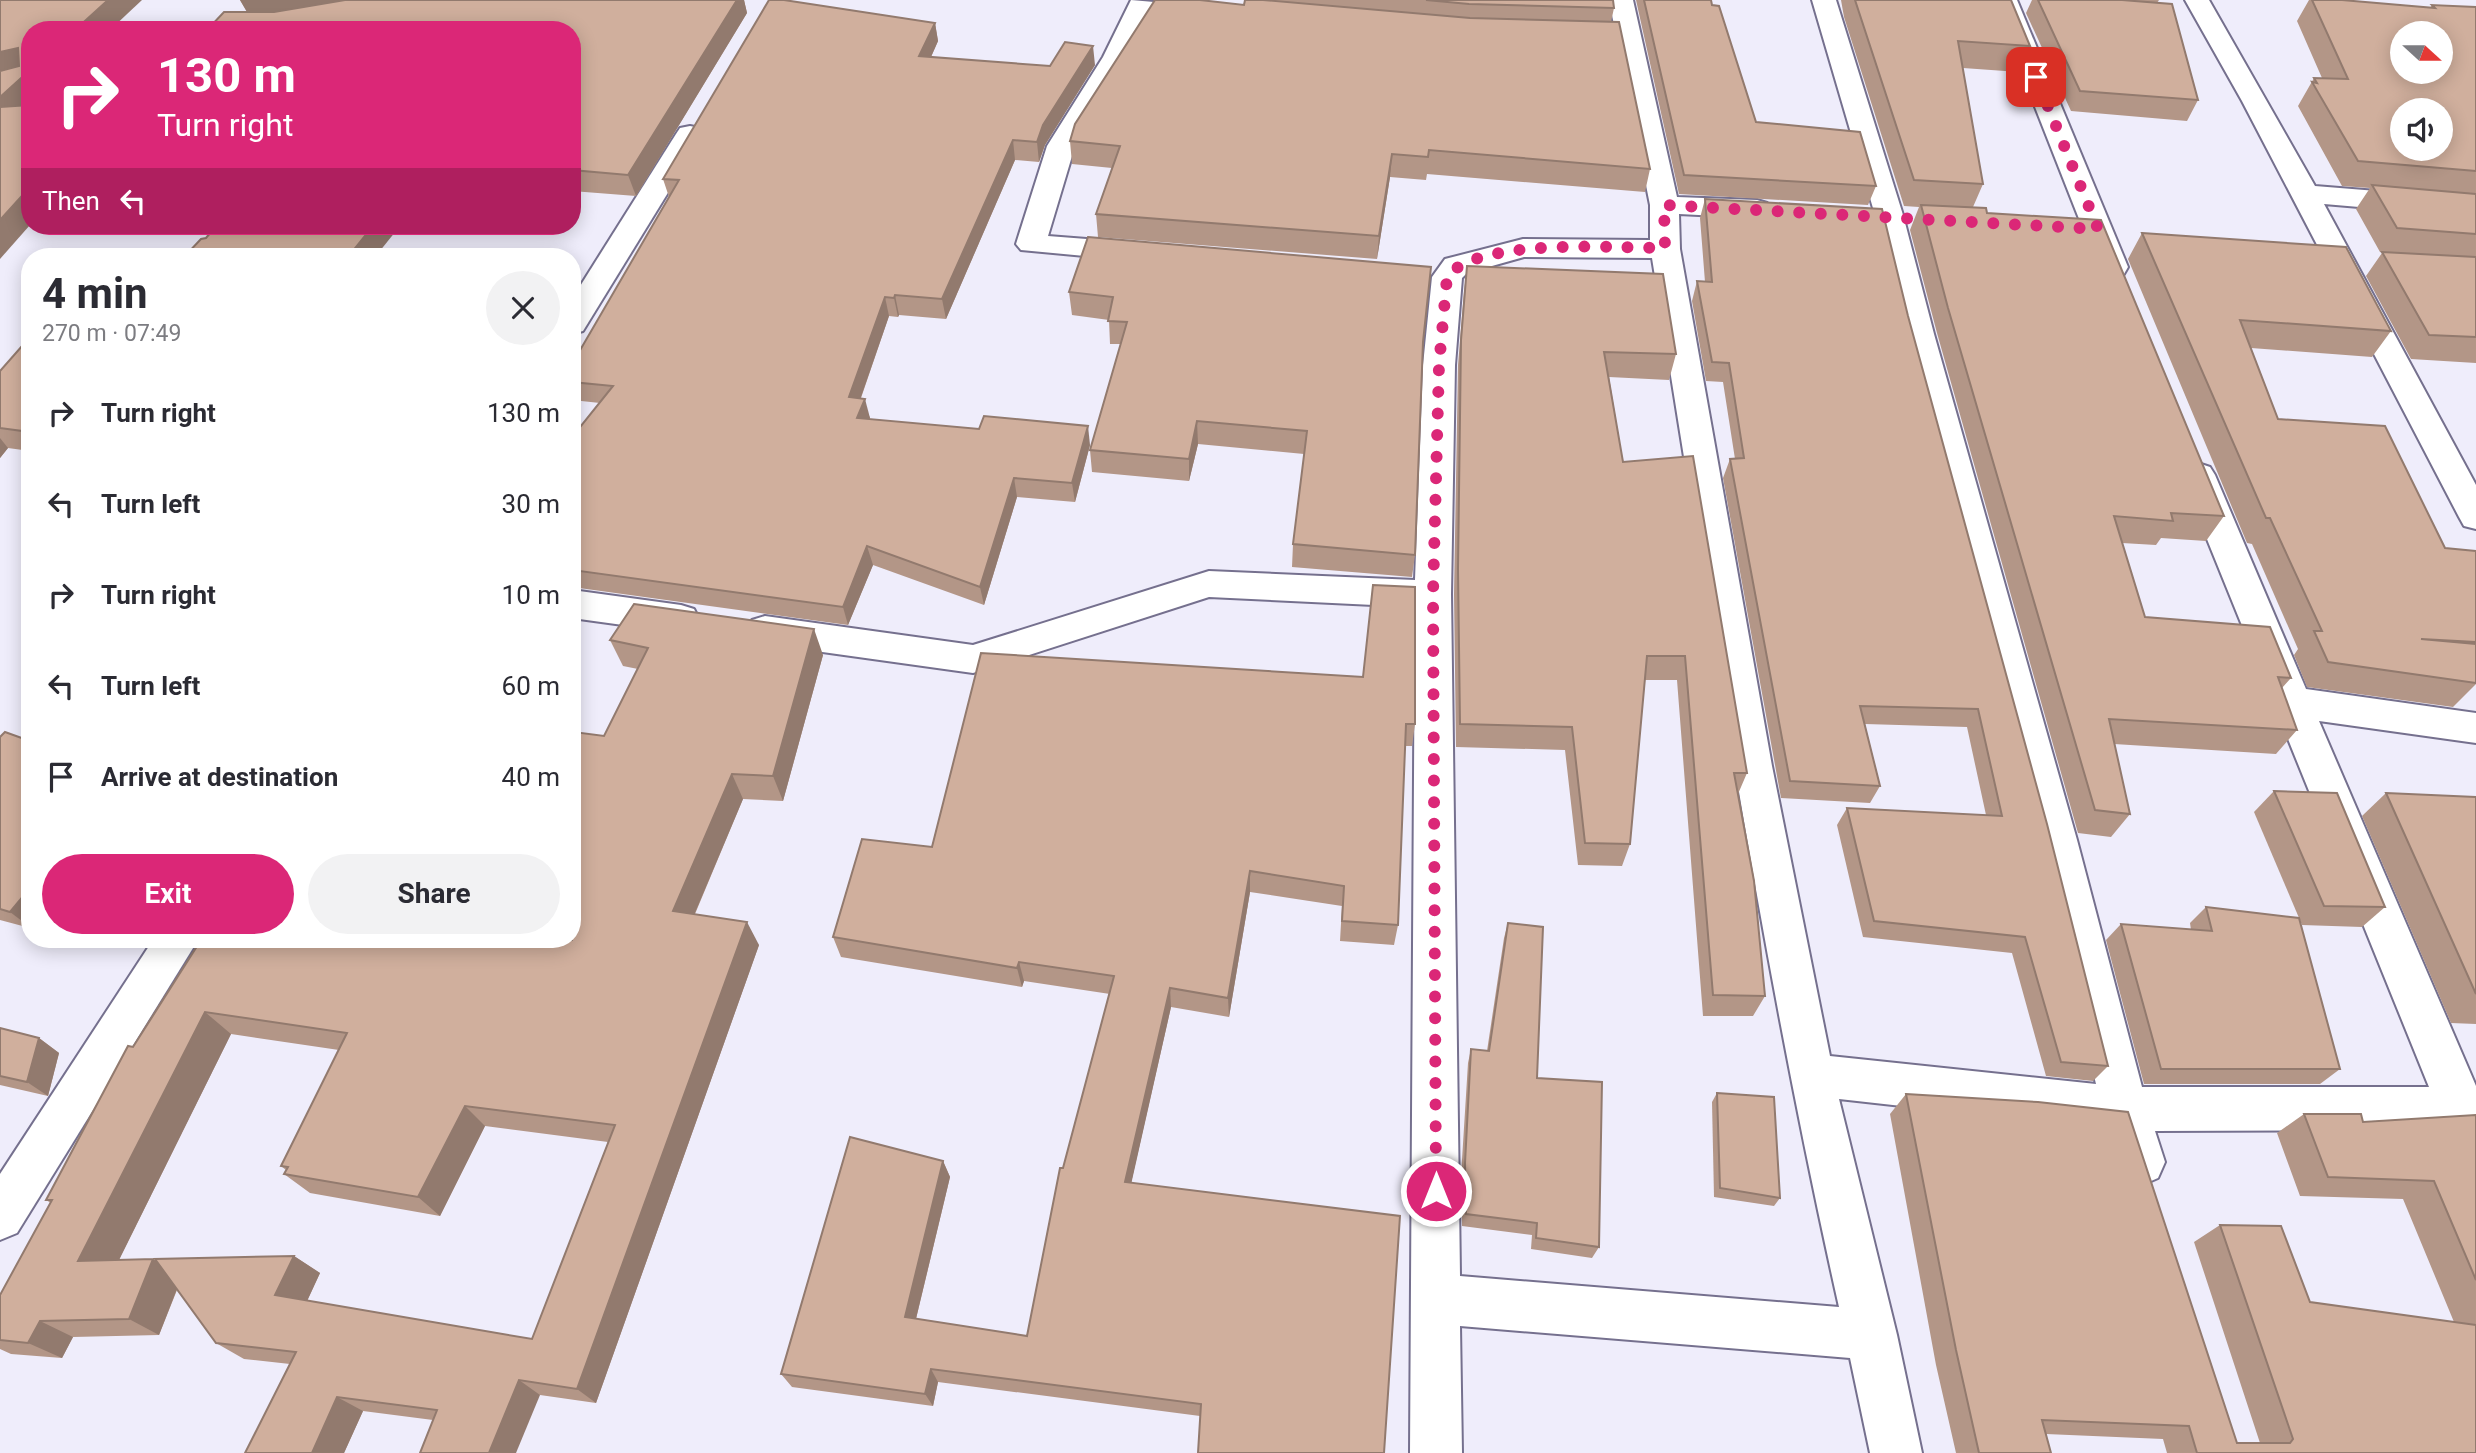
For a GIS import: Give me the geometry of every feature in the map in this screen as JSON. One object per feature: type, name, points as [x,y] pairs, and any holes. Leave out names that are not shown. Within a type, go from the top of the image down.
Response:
[{"type":"street","points":[[1114,0],[1156,3],[1116,57],[1061,146],[1031,244],[1170,255]]},
{"type":"street","points":[[1824,0],[1889,215],[1918,334],[2057,840],[2125,1109],[2155,1202]]},
{"type":"street","points":[[2033,4],[2001,0],[2126,297]]},
{"type":"street","points":[[2195,11],[2304,194],[2476,517]]},
{"type":"street","points":[[1617,23],[1664,205],[1665,248],[1769,854],[1811,1075],[1872,1335],[1896,1453]]},
{"type":"street","points":[[581,310],[701,116]]},
{"type":"street","points":[[2304,194],[2476,208]]},
{"type":"street","points":[[1664,205],[1783,210]]},
{"type":"street","points":[[1436,1453],[1433,594],[1439,365],[1433,276],[1456,266],[1523,248],[1665,248]]},
{"type":"street","points":[[1811,1075],[2125,1109],[2471,1117],[2291,702],[2188,449]]},
{"type":"street","points":[[581,605],[973,659],[1209,584],[1433,594]]},
{"type":"street","points":[[2291,702],[2476,728]]},
{"type":"street","points":[[0,1216],[172,948]]},
{"type":"street","points":[[1436,1298],[1872,1335]]},
{"type":"building","points":[[0,0],[108,0],[85,21],[21,21],[21,78],[0,97],[0,71],[19,66],[18,48],[0,52]]},
{"type":"building","points":[[345,0],[737,0],[628,175],[581,171],[581,21],[216,21],[224,12],[274,12]]},
{"type":"building","points":[[769,0],[935,23],[919,56],[1050,66],[1065,42],[1093,46],[1043,125],[1037,142],[1013,140],[942,299],[895,295],[894,298],[885,297],[849,397],[865,399],[857,418],[979,429],[984,416],[1088,426],[1072,483],[1014,478],[980,587],[867,546],[843,607],[581,571],[581,426],[613,386],[581,383],[581,349],[679,180],[663,179]]},
{"type":"building","points":[[1155,0],[1200,0],[1244,5],[1245,0],[1263,0],[1470,18],[1619,22],[1650,169],[1429,150],[1428,157],[1392,154],[1379,236],[1096,214],[1120,146],[1070,141],[1075,124]]},
{"type":"building","points":[[1426,0],[1613,0],[1614,8],[1469,4]]},
{"type":"building","points":[[1644,0],[1711,0],[1712,5],[1719,6],[1756,122],[1860,132],[1876,186],[1684,175]]},
{"type":"building","points":[[1855,0],[2011,0],[2030,46],[1958,41],[1983,184],[1914,180]]},
{"type":"building","points":[[2038,0],[2122,0],[2172,4],[2198,100],[2080,91]]},
{"type":"building","points":[[2312,0],[2435,8],[2432,5],[2476,7],[2476,171],[2358,161],[2312,82],[2317,83],[2314,78],[2348,79]]},
{"type":"building","points":[[21,106],[21,197],[0,220],[0,107]]},
{"type":"building","points":[[2372,185],[2476,194],[2476,234],[2397,228]]},
{"type":"building","points":[[1705,199],[1882,209],[1908,316],[2047,824],[2108,1066],[2061,1062],[2025,937],[1874,921],[1847,808],[2002,816],[1978,709],[1860,706],[1880,786],[1790,781],[1730,459],[1744,458],[1729,363],[1712,362],[1697,281],[1712,282]]},
{"type":"building","points":[[1921,205],[1986,208],[1987,213],[2101,220],[2224,516],[2171,513],[2173,521],[2114,516],[2145,617],[2270,627],[2291,678],[2278,677],[2297,730],[2109,719],[2130,814],[2095,810],[1948,308]]},
{"type":"building","points":[[2142,233],[2346,247],[2391,331],[2240,320],[2278,419],[2385,426],[2445,548],[2476,551],[2476,642],[2421,639],[2476,644],[2476,683],[2328,662],[2314,631],[2322,631],[2270,518],[2266,518]]},
{"type":"building","points":[[208,235],[366,235],[355,248],[192,248],[201,239]]},
{"type":"building","points":[[1088,237],[1431,267],[1423,342],[1415,555],[1293,544],[1307,431],[1197,421],[1189,459],[1090,450],[1127,322],[1108,321],[1113,297],[1069,292]]},
{"type":"building","points":[[2382,252],[2476,257],[2476,337],[2429,335]]},
{"type":"building","points":[[1467,266],[1663,274],[1676,354],[1604,352],[1623,462],[1693,456],[1747,773],[1734,773],[1754,881],[1765,996],[1713,995],[1685,656],[1647,656],[1630,844],[1585,843],[1572,727],[1460,724],[1458,569],[1461,340]]},
{"type":"building","points":[[21,347],[21,431],[0,428],[0,371]]},
{"type":"building","points":[[1373,585],[1415,587],[1415,724],[1406,724],[1398,925],[1342,921],[1344,886],[1250,871],[1228,998],[1170,988],[1125,1182],[1400,1216],[1384,1453],[1198,1453],[1201,1404],[931,1369],[925,1394],[781,1374],[850,1137],[943,1161],[905,1317],[1027,1336],[1060,1168],[1063,1168],[1114,976],[1019,962],[1017,968],[833,937],[862,839],[932,847],[981,653],[1363,677]]},
{"type":"building","points":[[634,604],[814,629],[773,776],[732,774],[673,911],[747,922],[577,1389],[519,1380],[489,1453],[420,1453],[437,1410],[337,1397],[312,1453],[245,1453],[296,1352],[216,1343],[155,1259],[294,1256],[275,1295],[532,1339],[615,1125],[465,1106],[418,1197],[284,1174],[288,1167],[281,1166],[347,1033],[205,1012],[78,1261],[153,1259],[129,1319],[40,1321],[28,1343],[0,1340],[0,1295],[52,1200],[46,1200],[128,1046],[133,1047],[196,948],[581,948],[581,733],[604,736],[648,648],[610,640]]},
{"type":"building","points":[[5,732],[21,738],[21,899],[10,912],[0,909],[0,737]]},
{"type":"building","points":[[2274,791],[2337,793],[2385,907],[2324,906]]},
{"type":"building","points":[[2386,793],[2476,797],[2476,994]]},
{"type":"building","points":[[2206,907],[2299,918],[2340,1069],[2161,1069],[2121,924],[2212,931]]},
{"type":"building","points":[[1508,923],[1543,927],[1537,1078],[1602,1082],[1599,1247],[1536,1238],[1537,1223],[1466,1214],[1465,1163],[1471,1049],[1489,1051]]},
{"type":"building","points":[[0,1028],[39,1038],[27,1082],[0,1076]]},
{"type":"building","points":[[1717,1093],[1774,1097],[1780,1198],[1720,1188]]},
{"type":"building","points":[[1906,1094],[2038,1102],[2128,1112],[2237,1443],[2290,1443],[2293,1439],[2220,1225],[2281,1226],[2310,1302],[2476,1325],[2476,1453],[2197,1453],[2189,1426],[2042,1420],[2051,1453],[1979,1453]]},
{"type":"building","points":[[2304,1114],[2361,1114],[2363,1122],[2476,1115],[2476,1280],[2434,1181],[2328,1177]]},
{"type":"route","points":[[1436,1191],[1433,594],[1439,365],[1447,277],[1456,266],[1523,248],[1665,248],[1664,205],[1889,215],[2098,229],[2036,77]]}]
